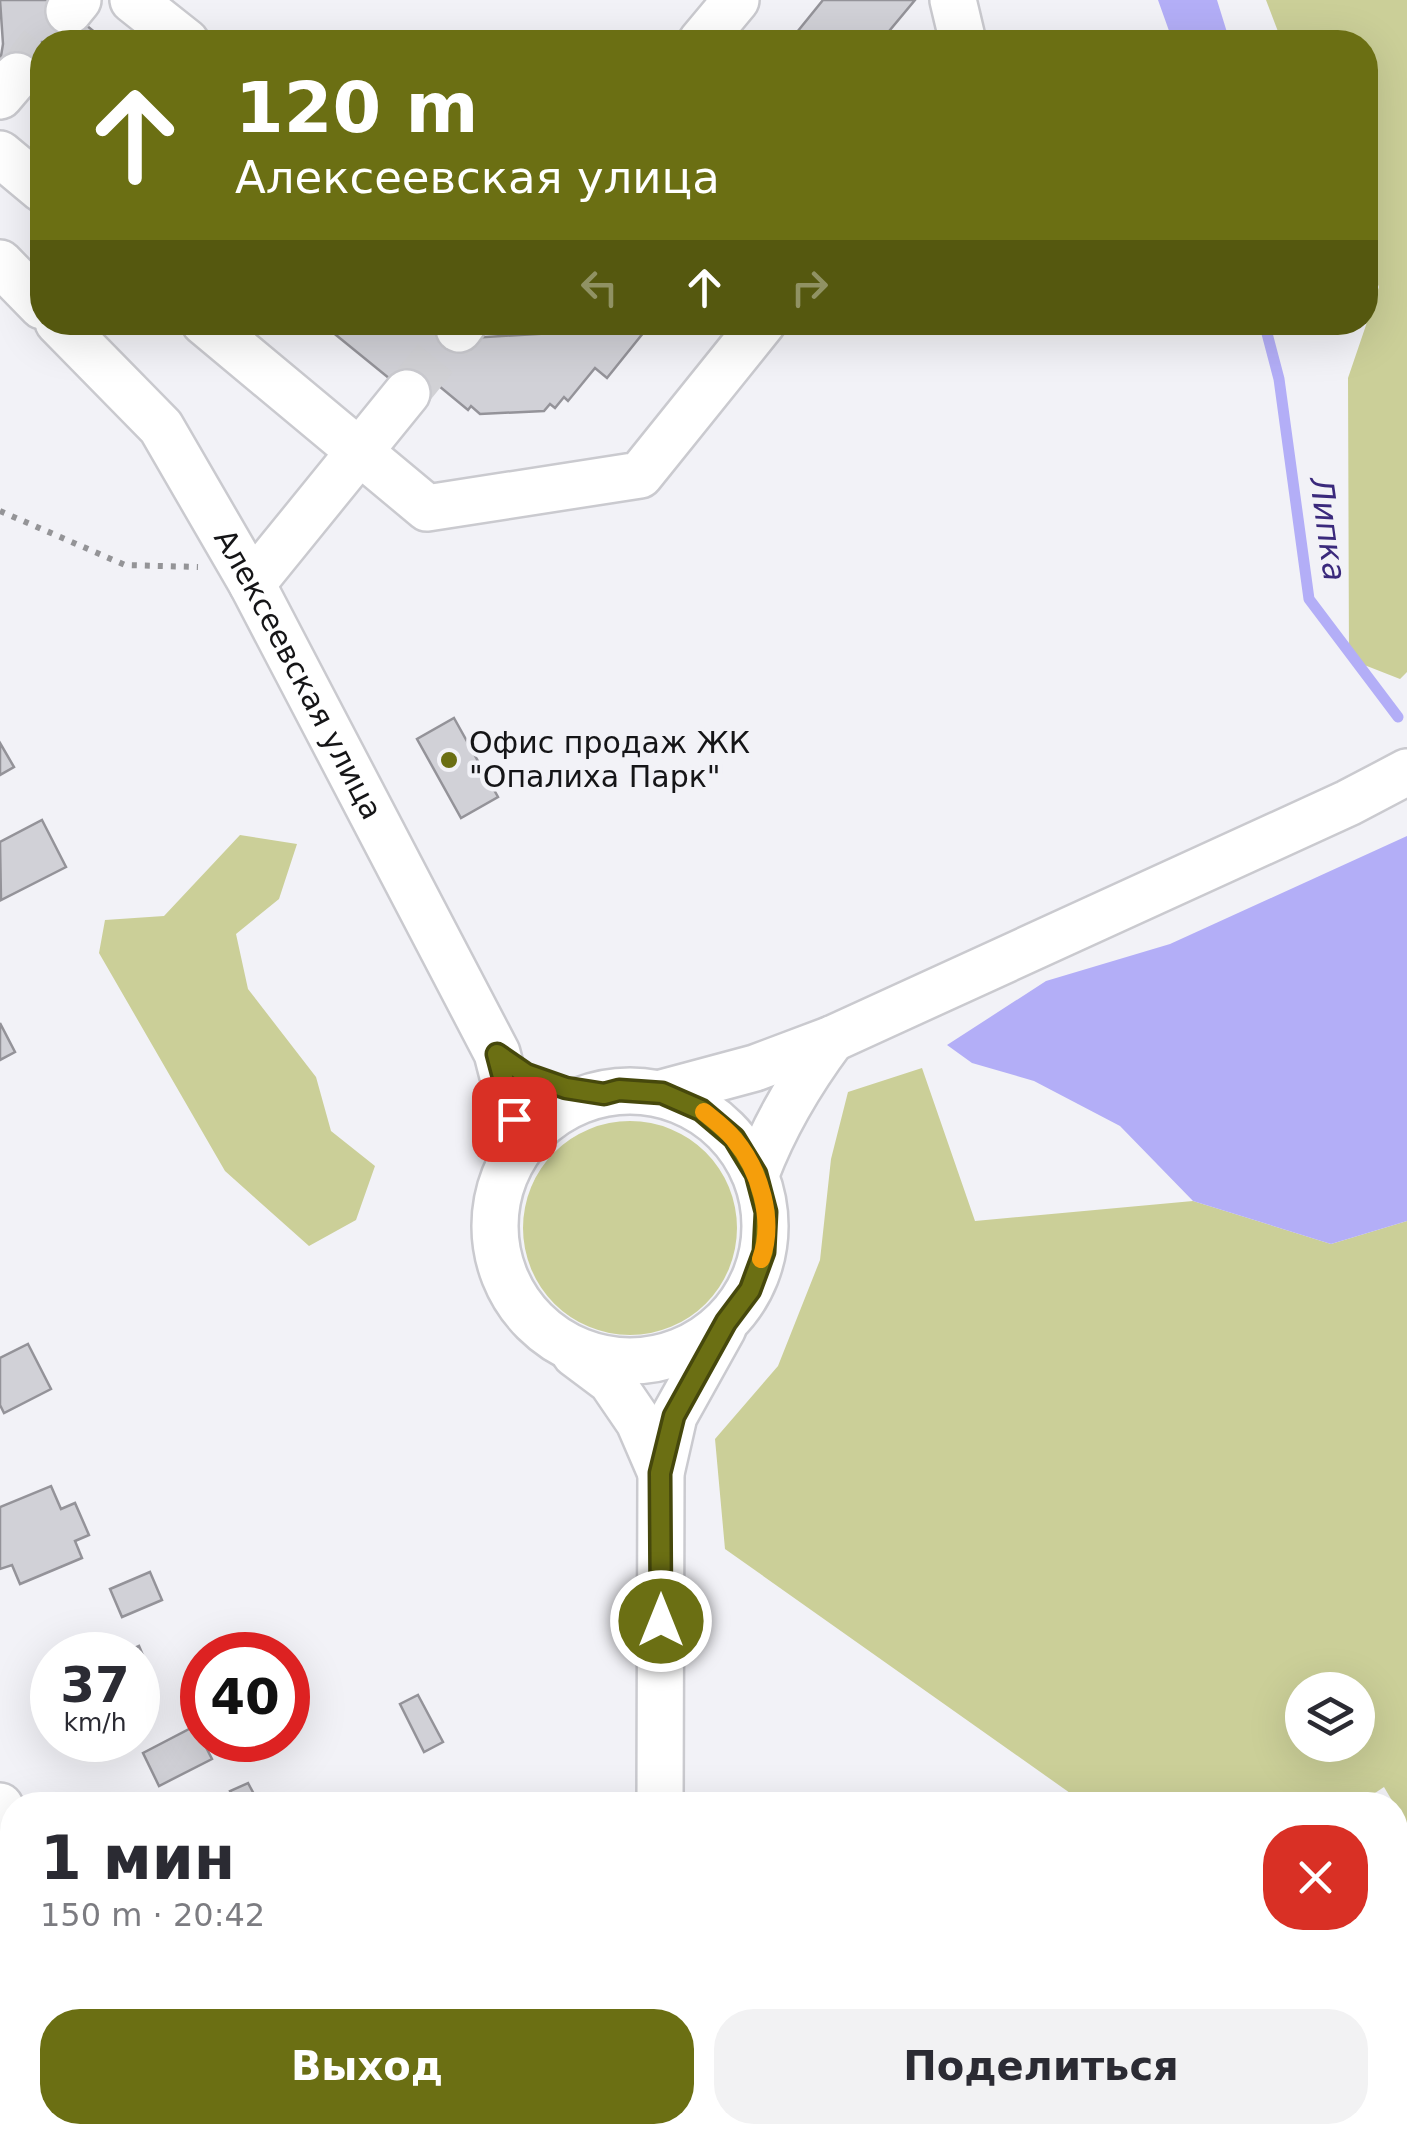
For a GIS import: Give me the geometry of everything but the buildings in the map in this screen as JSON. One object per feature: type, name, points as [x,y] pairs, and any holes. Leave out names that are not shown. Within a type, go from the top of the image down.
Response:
[{"type":"street","points":[[133,0],[171,30]]},
{"type":"street","points":[[711,30],[736,0]]},
{"type":"street","points":[[953,0],[959,30]]},
{"type":"street","points":[[0,154],[30,179]]},
{"type":"street","points":[[0,263],[30,294]]},
{"type":"street","name":"Алексеевская улица","points":[[71,335],[161,427],[248,576],[497,1054],[514,1119],[512,1156]]},
{"type":"street","points":[[220,335],[427,508],[640,475],[753,335]]},
{"type":"street","points":[[248,576],[360,452],[407,393]]},
{"type":"street","points":[[660,1473],[639,1422],[611,1381],[530,1320],[506,1284],[494,1241],[496,1197],[512,1156],[542,1122],[578,1100],[619,1090],[662,1093],[756,1068],[832,1039],[1348,803],[1407,772]]},
{"type":"street","points":[[756,1174],[787,1106],[832,1039]]},
{"type":"street","points":[[497,1054],[526,1074],[566,1088],[604,1094]]},
{"type":"street","points":[[660,1792],[660,1473],[674,1416],[726,1322],[750,1290],[764,1252],[766,1212],[756,1174],[734,1138],[701,1110],[662,1093]]},
{"type":"street","points":[[566,1347],[606,1361],[650,1362],[692,1348],[726,1322]]},
{"type":"path","points":[[0,511],[126,566],[248,576]]},
{"type":"green space","points":[[1266,0],[1407,0],[1407,672],[1400,679],[1349,659],[1348,378],[1363,335],[1378,335],[1378,30],[1277,30]]},
{"type":"green space","points":[[240,835],[297,844],[279,899],[236,934],[248,989],[316,1077],[331,1131],[375,1166],[356,1220],[309,1246],[225,1171],[99,953],[105,920],[164,916]]},
{"type":"green space","points":[[922,1068],[975,1221],[1193,1201],[1331,1244],[1407,1221],[1407,1792],[1387,1792],[1384,1787],[1376,1792],[1069,1792],[725,1549],[715,1439],[778,1366],[820,1260],[831,1159],[848,1092]]},
{"type":"green space","points":[[630,1121],[671,1129],[706,1152],[729,1187],[737,1228],[729,1269],[706,1304],[671,1327],[630,1335],[589,1327],[554,1304],[531,1269],[523,1228],[531,1187],[554,1152],[589,1129]]},
{"type":"shaded area","points":[[1158,0],[1217,0],[1226,30],[1169,30]]},
{"type":"shaded area","points":[[1407,836],[1407,1221],[1331,1244],[1193,1201],[1120,1126],[1034,1081],[972,1063],[947,1045],[1046,981],[1170,944]]},
{"type":"waterway","name":"Липка","points":[[1267,335],[1279,379],[1309,599],[1398,717]]},
{"type":"tunnel","points":[[17,76],[30,59]]},
{"type":"tunnel","points":[[407,393],[454,335]]},
{"type":"slow traffic","points":[[704,1112],[734,1138],[756,1174],[766,1212],[761,1259]]},
{"type":"place","name":"Офис продаж ЖК \"Опалиха Парк\"","points":[[449,760]]},
{"type":"route","points":[[514,1119],[497,1054],[526,1074],[566,1088],[604,1094],[619,1090],[662,1093],[701,1110],[734,1138],[756,1174],[766,1212],[764,1252],[750,1290],[726,1322],[674,1416],[660,1473],[661,1621]]}]
